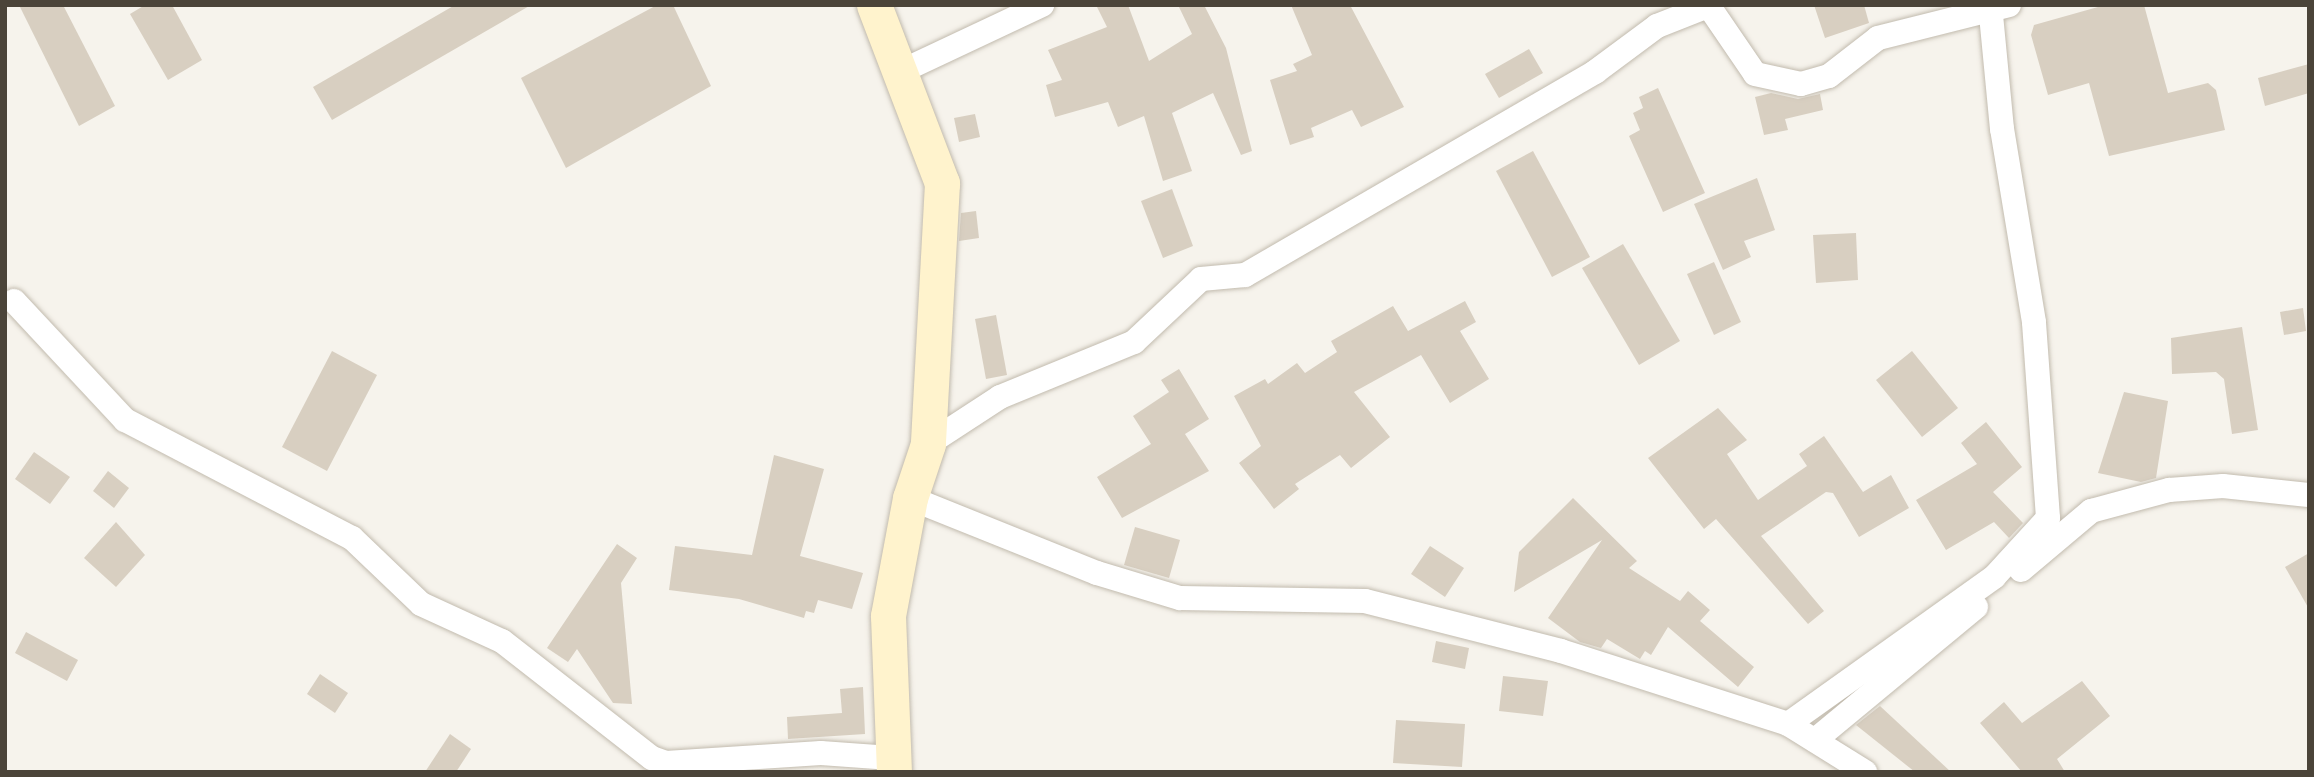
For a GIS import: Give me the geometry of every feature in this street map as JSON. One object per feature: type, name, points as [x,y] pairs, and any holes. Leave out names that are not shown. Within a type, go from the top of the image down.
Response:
[{"type":"street","points":[[13,301],[125,420],[352,538],[421,604],[502,640],[652,758],[666,763],[821,753],[892,765],[888,616],[910,499],[928,444],[943,183],[874,5]]},
{"type":"street","points":[[901,71],[1042,5]]},
{"type":"street","points":[[928,444],[1000,397],[1134,342],[1201,279],[1245,275],[1595,72],[1657,26],[1708,6],[1755,74],[1801,83],[1829,76],[1878,38],[1995,7],[2034,322],[2048,519],[1994,577],[1788,724]]},
{"type":"street","points":[[1815,740],[2091,512],[2182,489],[2309,495]]},
{"type":"street","points":[[910,499],[1097,573],[1180,598],[1365,601],[1561,651],[1788,724],[1865,772]]},
{"type":"building","points":[[19,5],[63,5],[115,106],[79,126]]},
{"type":"building","points":[[145,5],[172,5],[202,60],[168,80],[130,14]]},
{"type":"building","points":[[455,5],[531,5],[332,120],[313,87]]},
{"type":"building","points":[[657,5],[673,5],[711,86],[566,168],[521,78]]},
{"type":"building","points":[[1096,5],[1128,5],[1149,61],[1192,34],[1178,5],[1204,5],[1226,48],[1252,151],[1241,155],[1213,93],[1172,113],[1192,171],[1163,181],[1144,116],[1118,127],[1108,102],[1055,117],[1046,85],[1062,80],[1048,50],[1107,27]]},
{"type":"building","points":[[1291,5],[1350,5],[1404,107],[1361,127],[1352,110],[1311,128],[1314,137],[1290,145],[1270,80],[1297,71],[1293,64],[1312,55]]},
{"type":"building","points":[[1814,5],[1864,5],[1869,23],[1825,38]]},
{"type":"building","points":[[2105,5],[2144,5],[2168,93],[2208,83],[2216,90],[2225,130],[2109,156],[2089,83],[2048,95],[2031,35],[2034,25]]},
{"type":"building","points":[[1529,49],[1543,73],[1499,98],[1485,74]]},
{"type":"building","points":[[2309,64],[2309,93],[2265,106],[2258,78]]},
{"type":"building","points":[[1658,88],[1705,193],[1663,212],[1629,136],[1640,130],[1633,113],[1643,108],[1639,97]]},
{"type":"building","points":[[1771,93],[1798,99],[1820,94],[1823,110],[1785,119],[1788,130],[1764,135],[1755,97]]},
{"type":"building","points":[[975,114],[980,137],[959,142],[954,118]]},
{"type":"building","points":[[1533,151],[1590,257],[1552,277],[1496,171]]},
{"type":"building","points":[[1757,178],[1775,230],[1744,241],[1751,257],[1723,270],[1694,204]]},
{"type":"building","points":[[1172,189],[1193,246],[1163,258],[1141,201]]},
{"type":"building","points":[[976,211],[979,238],[959,241],[961,213]]},
{"type":"building","points":[[1856,233],[1858,280],[1816,283],[1813,235]]},
{"type":"building","points":[[1623,244],[1680,341],[1639,365],[1582,268]]},
{"type":"building","points":[[1714,262],[1741,322],[1714,335],[1687,274]]},
{"type":"building","points":[[1465,301],[1476,322],[1460,331],[1489,379],[1450,403],[1421,355],[1354,392],[1390,437],[1351,468],[1340,455],[1295,484],[1299,489],[1274,509],[1239,463],[1261,446],[1234,396],[1265,379],[1268,384],[1297,363],[1305,373],[1337,352],[1331,341],[1393,306],[1408,331]]},
{"type":"building","points":[[2303,308],[2306,331],[2284,335],[2280,312]]},
{"type":"building","points":[[996,315],[1007,375],[986,379],[975,319]]},
{"type":"building","points":[[2242,327],[2258,430],[2232,434],[2224,379],[2216,372],[2172,374],[2171,338]]},
{"type":"building","points":[[332,351],[377,375],[327,471],[282,447]]},
{"type":"building","points":[[1912,351],[1958,408],[1922,437],[1876,380]]},
{"type":"building","points":[[1179,369],[1209,419],[1185,434],[1209,471],[1122,518],[1097,477],[1151,444],[1133,416],[1169,392],[1161,380]]},
{"type":"building","points":[[2124,392],[2168,401],[2156,478],[2141,482],[2098,473]]},
{"type":"building","points":[[1718,408],[1747,440],[1727,454],[1758,500],[1807,466],[1799,454],[1824,436],[1863,492],[1891,475],[1909,508],[1859,537],[1833,493],[1826,492],[1761,536],[1824,611],[1808,624],[1716,519],[1704,529],[1648,458]]},
{"type":"building","points":[[1986,422],[2022,467],[1993,492],[2023,523],[2009,538],[1994,522],[1946,550],[1916,500],[1977,464],[1961,443]]},
{"type":"building","points":[[34,452],[70,477],[50,504],[15,479]]},
{"type":"building","points":[[774,455],[824,469],[800,556],[863,573],[852,609],[818,600],[814,613],[806,611],[804,618],[739,599],[669,590],[675,546],[752,555]]},
{"type":"building","points":[[108,471],[129,488],[114,508],[93,491]]},
{"type":"building","points":[[1573,498],[1637,561],[1629,568],[1680,601],[1688,591],[1710,610],[1700,621],[1754,667],[1738,687],[1668,627],[1651,655],[1645,651],[1640,659],[1607,639],[1601,648],[1580,642],[1548,618],[1602,540],[1514,592],[1519,552]]},
{"type":"building","points":[[116,522],[145,555],[116,587],[84,558]]},
{"type":"building","points":[[1135,527],[1180,540],[1169,578],[1124,565]]},
{"type":"building","points":[[617,544],[637,558],[621,583],[632,704],[613,703],[577,649],[568,662],[547,648]]},
{"type":"building","points":[[1430,546],[1464,568],[1445,597],[1411,574]]},
{"type":"building","points":[[2309,553],[2309,609],[2285,567]]},
{"type":"building","points":[[26,632],[78,660],[67,681],[15,653]]},
{"type":"building","points":[[1436,641],[1469,648],[1465,669],[1432,662]]},
{"type":"building","points":[[320,674],[348,693],[335,713],[307,694]]},
{"type":"building","points":[[1503,676],[1548,681],[1543,716],[1499,711]]},
{"type":"building","points":[[2082,681],[2110,716],[2057,759],[2065,772],[2022,772],[1980,723],[2004,702],[2022,723]]},
{"type":"building","points":[[863,687],[865,734],[788,739],[787,717],[842,713],[840,689]]},
{"type":"building","points":[[1880,706],[1951,772],[1915,772],[1856,725]]},
{"type":"building","points":[[1396,720],[1465,724],[1462,767],[1393,763]]},
{"type":"building","points":[[450,734],[471,749],[456,772],[425,772]]}]
